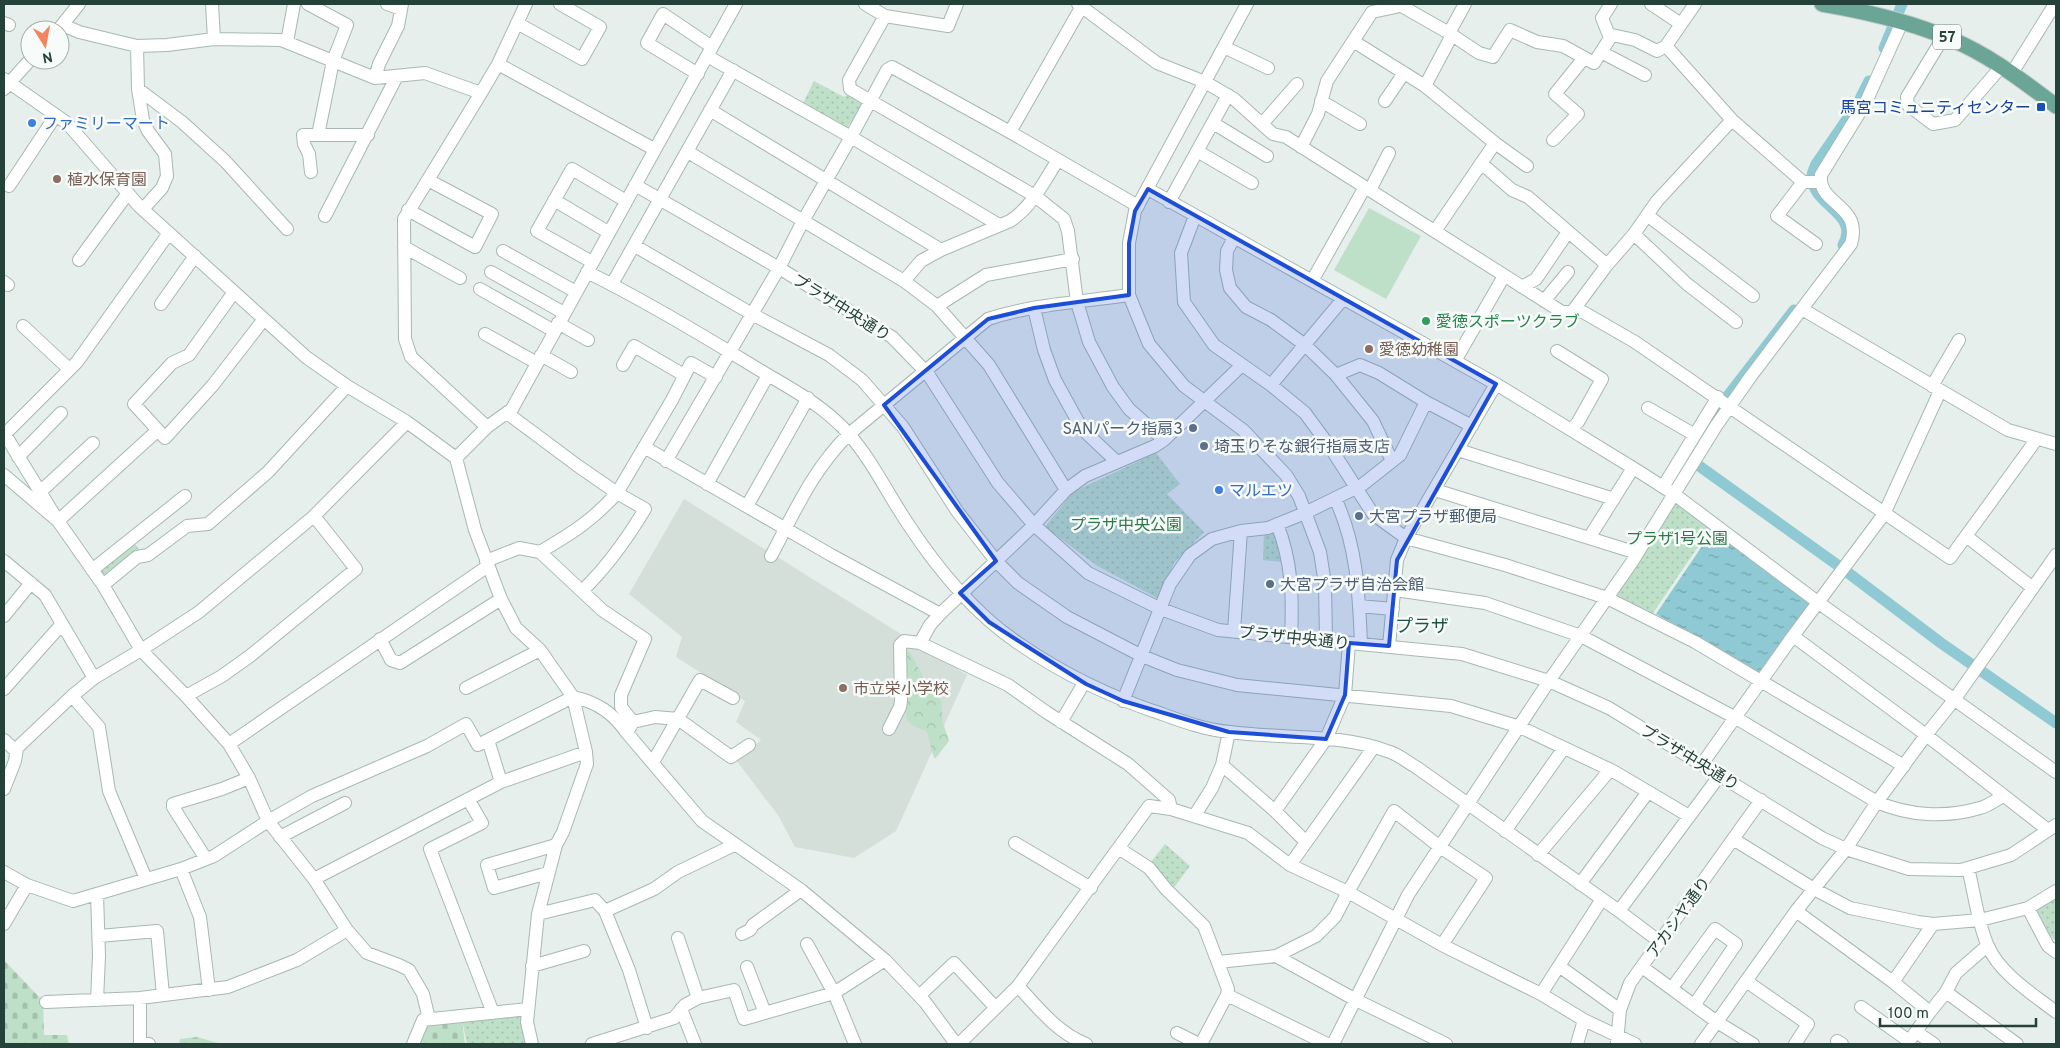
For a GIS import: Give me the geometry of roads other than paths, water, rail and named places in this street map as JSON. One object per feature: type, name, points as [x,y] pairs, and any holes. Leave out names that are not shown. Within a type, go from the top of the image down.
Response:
[{"type":"main road","name":"57","points":[[1822,4],[1865,12],[1944,36],[1966,46],[2006,70],[2056,106]]},
{"type":"street","points":[[66,20],[78,4]]},
{"type":"street","points":[[212,4],[214,40]]},
{"type":"street","points":[[286,42],[294,4]]},
{"type":"street","points":[[308,4],[346,24],[333,61],[318,135]]},
{"type":"street","points":[[375,78],[379,64],[398,26],[402,6],[387,4]]},
{"type":"street","points":[[487,427],[411,357],[405,339],[404,219],[498,64],[526,4]]},
{"type":"street","points":[[516,23],[582,59],[600,27],[560,4]]},
{"type":"street","points":[[456,458],[487,427],[512,409],[608,232],[736,4]]},
{"type":"street","points":[[865,4],[885,16],[948,26],[957,4]]},
{"type":"street","points":[[1247,4],[1135,211],[1129,242],[1129,295],[1149,344],[1184,386],[1243,430],[1286,475],[1299,496],[1320,552],[1325,584],[1326,640]]},
{"type":"street","points":[[1302,146],[1318,114],[1327,81],[1372,12],[1396,7],[1398,4],[1451,34],[1479,53],[1493,57],[1510,30],[1537,42],[1563,46],[1594,63],[1612,35],[1635,40],[1657,51],[1666,46],[1695,4]]},
{"type":"street","points":[[1425,86],[1465,4]]},
{"type":"street","points":[[1610,38],[1602,18],[1611,4]]},
{"type":"street","points":[[1650,4],[1681,24]]},
{"type":"street","points":[[1944,36],[1907,97],[1908,105],[1933,124],[1956,120],[2006,70],[2055,4]]},
{"type":"street","points":[[1010,132],[1080,5],[1157,63],[1205,82],[1228,95],[1273,134],[1286,137],[1302,146],[1562,312],[1583,312],[1635,342],[1730,405],[1884,514],[1950,558],[2036,440]]},
{"type":"street","points":[[698,74],[647,43],[663,14],[734,70],[852,137],[999,225]]},
{"type":"street","points":[[885,16],[849,80],[850,89],[1035,196],[1064,219],[1073,259],[1077,302],[1089,342],[1113,387],[1128,409],[1164,440]]},
{"type":"street","points":[[1668,491],[1730,405],[1847,251],[1853,238],[1853,222],[1824,192],[1820,182],[1821,175],[1866,102],[1902,22]]},
{"type":"street","points":[[70,30],[137,46],[214,40],[281,40],[375,78],[425,73],[481,93]]},
{"type":"street","points":[[1353,41],[1425,86],[1495,143],[1527,166]]},
{"type":"street","points":[[137,46],[138,89],[143,120],[148,131],[165,154],[167,176],[162,188],[143,209]]},
{"type":"street","points":[[1666,46],[1732,120],[1803,182],[1820,182]]},
{"type":"street","points":[[1224,47],[1268,68]]},
{"type":"street","points":[[1601,52],[1645,75]]},
{"type":"street","points":[[1553,140],[1578,114],[1556,94],[1584,58]]},
{"type":"street","points":[[498,64],[654,149]]},
{"type":"street","points":[[666,461],[779,268],[803,221],[852,137],[886,70],[892,66],[1138,206]]},
{"type":"street","points":[[20,69],[5,83],[67,123],[143,209],[306,357],[348,386],[407,422],[456,458],[475,530],[501,599],[516,628],[540,650],[573,697],[586,752],[587,764],[563,832],[556,845],[538,914],[527,1022],[532,1044]]},
{"type":"street","points":[[612,284],[734,70]]},
{"type":"street","points":[[1385,101],[1404,73]]},
{"type":"street","points":[[325,216],[397,76]]},
{"type":"street","points":[[1262,124],[1297,84]]},
{"type":"street","points":[[138,89],[182,122],[225,160],[287,229]]},
{"type":"street","points":[[1169,202],[1228,95]]},
{"type":"street","points":[[1321,101],[1360,124]]},
{"type":"street","points":[[710,110],[941,250]]},
{"type":"street","points":[[9,186],[56,115]]},
{"type":"street","points":[[1572,312],[1607,265],[1634,234],[1657,201],[1732,120]]},
{"type":"street","points":[[1213,123],[1267,156]]},
{"type":"street","points":[[311,172],[309,154],[304,144],[303,135],[368,135]]},
{"type":"street","points":[[1434,231],[1495,143]]},
{"type":"street","points":[[1197,151],[1252,183]]},
{"type":"street","points":[[688,152],[904,281],[937,306],[989,364],[1066,490]]},
{"type":"street","points":[[1312,282],[1389,153]]},
{"type":"street","points":[[904,281],[921,261],[1020,214],[1035,196],[1058,160]]},
{"type":"street","points":[[1481,163],[1512,190],[1528,197],[1607,265]]},
{"type":"street","points":[[626,201],[572,168],[537,231],[612,284],[808,398],[827,412],[849,434],[926,550],[960,593],[989,622],[1018,644],[1084,683],[1123,701],[1193,725],[1229,732],[1353,742],[1391,752],[1619,911],[1660,942]]},
{"type":"street","points":[[408,210],[475,247],[492,214],[428,180]]},
{"type":"street","points":[[1803,182],[1777,216],[1816,244]]},
{"type":"street","name":"プラザ中央通り","points":[[635,185],[779,268],[892,337],[925,371],[998,483],[1034,525],[1088,573],[1161,608],[1218,630],[1462,654],[1550,681],[1609,708],[1822,838],[1846,849],[1909,869],[1961,870],[1968,868],[2011,855],[2052,828]]},
{"type":"street","points":[[1148,189],[1496,384],[1532,401],[1571,430],[1668,491],[1819,603],[2056,772]]},
{"type":"street","points":[[79,260],[128,193]]},
{"type":"street","points":[[554,200],[608,232]]},
{"type":"street","points":[[1647,215],[1753,296]]},
{"type":"street","points":[[1195,216],[1181,253],[1184,302],[1214,345],[1271,385],[1305,413],[1330,447],[1373,514],[1406,538],[1505,565],[1607,598],[1695,642],[1904,766]]},
{"type":"street","points":[[1522,287],[1536,279],[1568,232]]},
{"type":"street","points":[[169,233],[77,362],[4,434],[58,521],[102,585],[141,650],[229,744],[249,778],[268,821],[314,879],[347,930],[367,953],[399,964],[408,970],[423,994],[429,1019]]},
{"type":"street","points":[[1634,234],[1686,284],[1736,322]]},
{"type":"street","points":[[1234,238],[1227,252],[1226,270],[1230,288],[1246,307],[1271,320],[1305,345],[1336,375],[1373,421],[1392,461]]},
{"type":"street","points":[[635,246],[752,314],[829,355],[862,380],[904,427],[957,511],[996,561],[1018,583],[1067,617],[1142,656],[1177,670],[1236,684],[1451,706],[1520,727],[1610,770],[1689,816]]},
{"type":"street","points":[[404,247],[460,278]]},
{"type":"street","points":[[503,251],[576,292]]},
{"type":"street","points":[[161,304],[195,256]]},
{"type":"street","points":[[937,306],[986,275],[1073,259]]},
{"type":"street","points":[[490,272],[559,323],[588,340]]},
{"type":"street","points":[[1544,301],[1568,272]]},
{"type":"street","points":[[1455,361],[1504,276]]},
{"type":"street","points":[[480,289],[559,323]]},
{"type":"street","points":[[234,292],[189,355],[172,363],[134,404],[165,438],[212,385],[264,319]]},
{"type":"street","points":[[770,556],[809,484],[835,447],[988,319],[1007,312],[1129,295]]},
{"type":"street","points":[[1271,385],[1344,299]]},
{"type":"street","points":[[1034,308],[1044,350],[1059,388],[1082,429],[1116,461]]},
{"type":"street","points":[[1802,309],[2008,430],[2036,440],[2056,444]]},
{"type":"street","points":[[22,326],[69,369]]},
{"type":"street","points":[[485,334],[570,372]]},
{"type":"street","points":[[1702,764],[1793,636],[1884,514],[1936,389],[1959,340]]},
{"type":"street","points":[[623,365],[634,346],[684,375]]},
{"type":"street","points":[[1557,351],[1602,379],[1578,422],[1571,430]]},
{"type":"street","points":[[540,552],[576,531],[600,513],[617,493],[672,400],[690,363],[716,377]]},
{"type":"street","points":[[920,642],[930,626],[960,593],[1034,525],[1066,490],[1085,476],[1116,461],[1155,446],[1164,440],[1242,365]]},
{"type":"street","points":[[1336,375],[1360,365],[1379,373],[1426,402],[1472,426]]},
{"type":"street","points":[[707,484],[768,375]]},
{"type":"street","points":[[1389,646],[1398,560],[1406,538],[1496,384]]},
{"type":"street","points":[[102,585],[137,557],[148,555],[188,526],[208,524],[268,472],[348,386]]},
{"type":"street","points":[[1333,1044],[1408,895],[1637,553],[1695,435],[1718,397]]},
{"type":"street","points":[[747,506],[808,398]]},
{"type":"street","points":[[1123,701],[1170,584],[1190,554],[1212,539],[1241,531],[1268,528],[1305,513],[1355,488],[1400,455],[1426,402]]},
{"type":"street","points":[[1648,408],[1695,435]]},
{"type":"street","points":[[507,412],[578,466],[645,510],[618,551],[600,574],[582,591]]},
{"type":"street","points":[[18,457],[61,413]]},
{"type":"street","points":[[4,788],[15,761],[17,748],[72,696],[94,678],[199,612],[314,516],[407,422]]},
{"type":"street","points":[[58,521],[158,430]]},
{"type":"street","points":[[40,492],[93,443]]},
{"type":"street","points":[[644,447],[786,529],[940,614]]},
{"type":"street","points":[[1458,450],[1614,499]]},
{"type":"street","points":[[1589,538],[1633,468]]},
{"type":"street","points":[[4,475],[58,521]]},
{"type":"street","points":[[1435,490],[1637,553]]},
{"type":"street","points":[[92,570],[185,496]]},
{"type":"street","points":[[1275,811],[1326,739],[1345,695],[1355,643],[1359,606],[1355,556],[1342,511],[1336,498]]},
{"type":"street","points":[[186,696],[222,676],[250,656],[356,569],[314,516]]},
{"type":"street","points":[[1277,524],[1283,538],[1289,567],[1293,600],[1291,637]]},
{"type":"street","points":[[1234,631],[1241,531]]},
{"type":"street","points":[[1966,536],[2033,588]]},
{"type":"street","points":[[229,744],[487,564],[520,548],[540,552],[602,610],[645,638],[621,695],[621,707],[630,727],[653,762],[702,821],[801,890],[885,960],[919,996],[958,1044],[1018,986],[1120,849],[1149,806],[1171,808],[1248,833],[1290,865],[1348,892],[1442,945],[1541,994],[1618,1040],[1635,1044]]},
{"type":"street","points":[[1701,1044],[1796,911],[1846,849],[1877,802],[1954,700],[2056,555]]},
{"type":"street","points":[[4,561],[45,595],[94,678]]},
{"type":"street","points":[[4,616],[31,583]]},
{"type":"street","points":[[1395,590],[1485,603],[1581,636],[1736,718],[1877,802],[1896,810],[1925,814],[1955,813],[1981,808],[2004,796]]},
{"type":"street","points":[[380,639],[391,660],[400,663],[501,599]]},
{"type":"street","points":[[1359,606],[1393,609]]},
{"type":"street","points":[[4,690],[62,624]]},
{"type":"street","points":[[1793,636],[2004,796],[2052,828]]},
{"type":"street","points":[[889,729],[901,701],[900,645],[904,641],[920,642],[1008,685],[1061,722],[1128,764],[1169,800],[1171,808]]},
{"type":"street","points":[[466,688],[540,650]]},
{"type":"street","points":[[653,762],[700,680],[732,698]]},
{"type":"street","points":[[1061,722],[1084,683]]},
{"type":"street","points":[[72,696],[99,726],[108,791],[146,879]]},
{"type":"street","points":[[4,872],[27,885],[73,901],[214,856],[268,821],[312,796],[427,746],[466,724],[478,745],[573,697],[602,707],[630,727]]},
{"type":"street","points":[[630,727],[655,717],[678,719],[731,757],[749,745]]},
{"type":"street","points":[[1195,815],[1212,788],[1222,765],[1229,732]]},
{"type":"street","points":[[4,740],[16,751]]},
{"type":"street","points":[[488,740],[501,782]]},
{"type":"street","points":[[1290,865],[1373,748]]},
{"type":"street","points":[[1505,831],[1564,748]]},
{"type":"street","points":[[314,879],[501,782],[586,752]]},
{"type":"street","points":[[1222,765],[1275,811],[1306,842]]},
{"type":"street","points":[[1538,855],[1610,770]]},
{"type":"street","points":[[1619,911],[1720,775]]},
{"type":"street","points":[[206,859],[173,807],[173,804],[222,789],[249,778]]},
{"type":"street","points":[[1580,884],[1648,792]]},
{"type":"street","points":[[468,799],[482,824],[430,850],[494,1013]]},
{"type":"street","name":"アカシヤ通り","points":[[1618,1040],[1620,1010],[1630,983],[1762,800]]},
{"type":"street","points":[[280,837],[345,803]]},
{"type":"street","points":[[1218,962],[1276,956],[1316,936],[1335,917],[1394,811],[1440,847],[1486,878],[1442,945]]},
{"type":"street","points":[[1733,840],[1814,889],[1850,908],[1933,924],[1980,920],[2028,908],[2056,891]]},
{"type":"street","points":[[1015,843],[1091,888]]},
{"type":"street","points":[[548,873],[494,888],[488,866],[556,845]]},
{"type":"street","points":[[605,911],[654,889],[678,872],[734,845]]},
{"type":"street","points":[[1120,849],[1149,868],[1166,889],[1204,926],[1228,989],[1227,995],[1200,1044],[1177,1033]]},
{"type":"street","points":[[181,868],[200,917],[208,990]]},
{"type":"street","points":[[1968,868],[1980,920],[1988,946],[1996,960],[2021,986],[2056,1012]]},
{"type":"street","points":[[4,924],[27,885]]},
{"type":"street","points":[[742,934],[750,930],[753,925],[801,890]]},
{"type":"street","points":[[97,894],[99,936],[97,1000]]},
{"type":"street","points":[[1541,994],[1602,899]]},
{"type":"street","points":[[538,914],[595,900],[605,911],[629,970],[647,1028]]},
{"type":"street","points":[[2028,908],[2048,946],[2056,952]]},
{"type":"street","points":[[1796,911],[1893,982],[1930,1012]]},
{"type":"street","points":[[1893,982],[1933,924]]},
{"type":"street","points":[[1672,988],[1715,929],[1736,944],[1695,1004]]},
{"type":"street","points":[[46,1002],[140,998],[228,987],[298,960],[347,930]]},
{"type":"street","points":[[99,936],[157,931],[163,995]]},
{"type":"street","points":[[678,938],[698,998]]},
{"type":"street","points":[[807,944],[834,993],[855,1044]]},
{"type":"street","points":[[1911,1039],[1946,992],[1956,973],[1988,946]]},
{"type":"street","points":[[532,966],[584,951]]},
{"type":"street","points":[[1276,956],[1356,1000],[1446,1044]]},
{"type":"street","points":[[592,1044],[635,1038],[647,1028],[674,1018],[685,1004],[698,998],[734,990],[744,1019],[834,993],[885,960]]},
{"type":"street","points":[[919,996],[954,963],[995,1008]]},
{"type":"street","points":[[747,966],[765,1012]]},
{"type":"street","points":[[1559,966],[1620,1010]]},
{"type":"street","points":[[1642,967],[1695,1004],[1717,1022],[1753,1044]]},
{"type":"street","points":[[1746,981],[1808,1024],[1795,1044]]},
{"type":"street","points":[[1018,986],[1064,1032],[1070,1037],[1086,1044]]},
{"type":"street","points":[[1946,992],[2017,1044]]},
{"type":"street","points":[[1227,995],[1327,1044]]},
{"type":"street","points":[[140,998],[140,1043],[149,1044]]},
{"type":"street","points":[[1861,1007],[1911,1039],[1934,1044]]},
{"type":"street","points":[[412,1044],[423,1020],[528,1009]]},
{"type":"street","points":[[681,1009],[695,1044]]},
{"type":"street","points":[[1577,1044],[1584,1020]]},
{"type":"water","points":[[1713,530],[1811,601],[1811,606],[1762,672],[1758,673],[1656,614]]},
{"type":"waterway","points":[[1884,48],[1902,4]]},
{"type":"waterway","points":[[1843,245],[1847,234],[1846,225],[1841,217],[1819,195],[1814,186],[1812,174],[1816,164],[1858,103],[1869,81]]},
{"type":"waterway","points":[[1794,310],[1723,402],[1688,458],[1843,569],[1941,643],[2056,723]]},
{"type":"place","name":"馬宮コミュニティセンター","points":[[2041,107]]},
{"type":"place","name":"ファミリーマート","points":[[32,123]]},
{"type":"place","name":"植水保育園","points":[[57,179]]},
{"type":"place","name":"愛徳スポーツクラブ","points":[[1426,321]]},
{"type":"place","name":"愛徳幼稚園","points":[[1369,349]]},
{"type":"place","name":"SANパーク指扇3","points":[[1193,428]]},
{"type":"place","name":"埼玉りそな銀行指扇支店","points":[[1204,446]]},
{"type":"place","name":"マルエツ","points":[[1219,490]]},
{"type":"place","name":"大宮プラザ郵便局","points":[[1359,516]]},
{"type":"place","name":"大宮プラザ自治会館","points":[[1270,584]]},
{"type":"place","name":"市立栄小学校","points":[[843,688]]},
{"type":"district","name":"プラザ","points":[[1422,626]]},
{"type":"park label","name":"プラザ中央公園","points":[[1126,524]]},
{"type":"park label","name":"プラザ1号公園","points":[[1677,538]]}]
